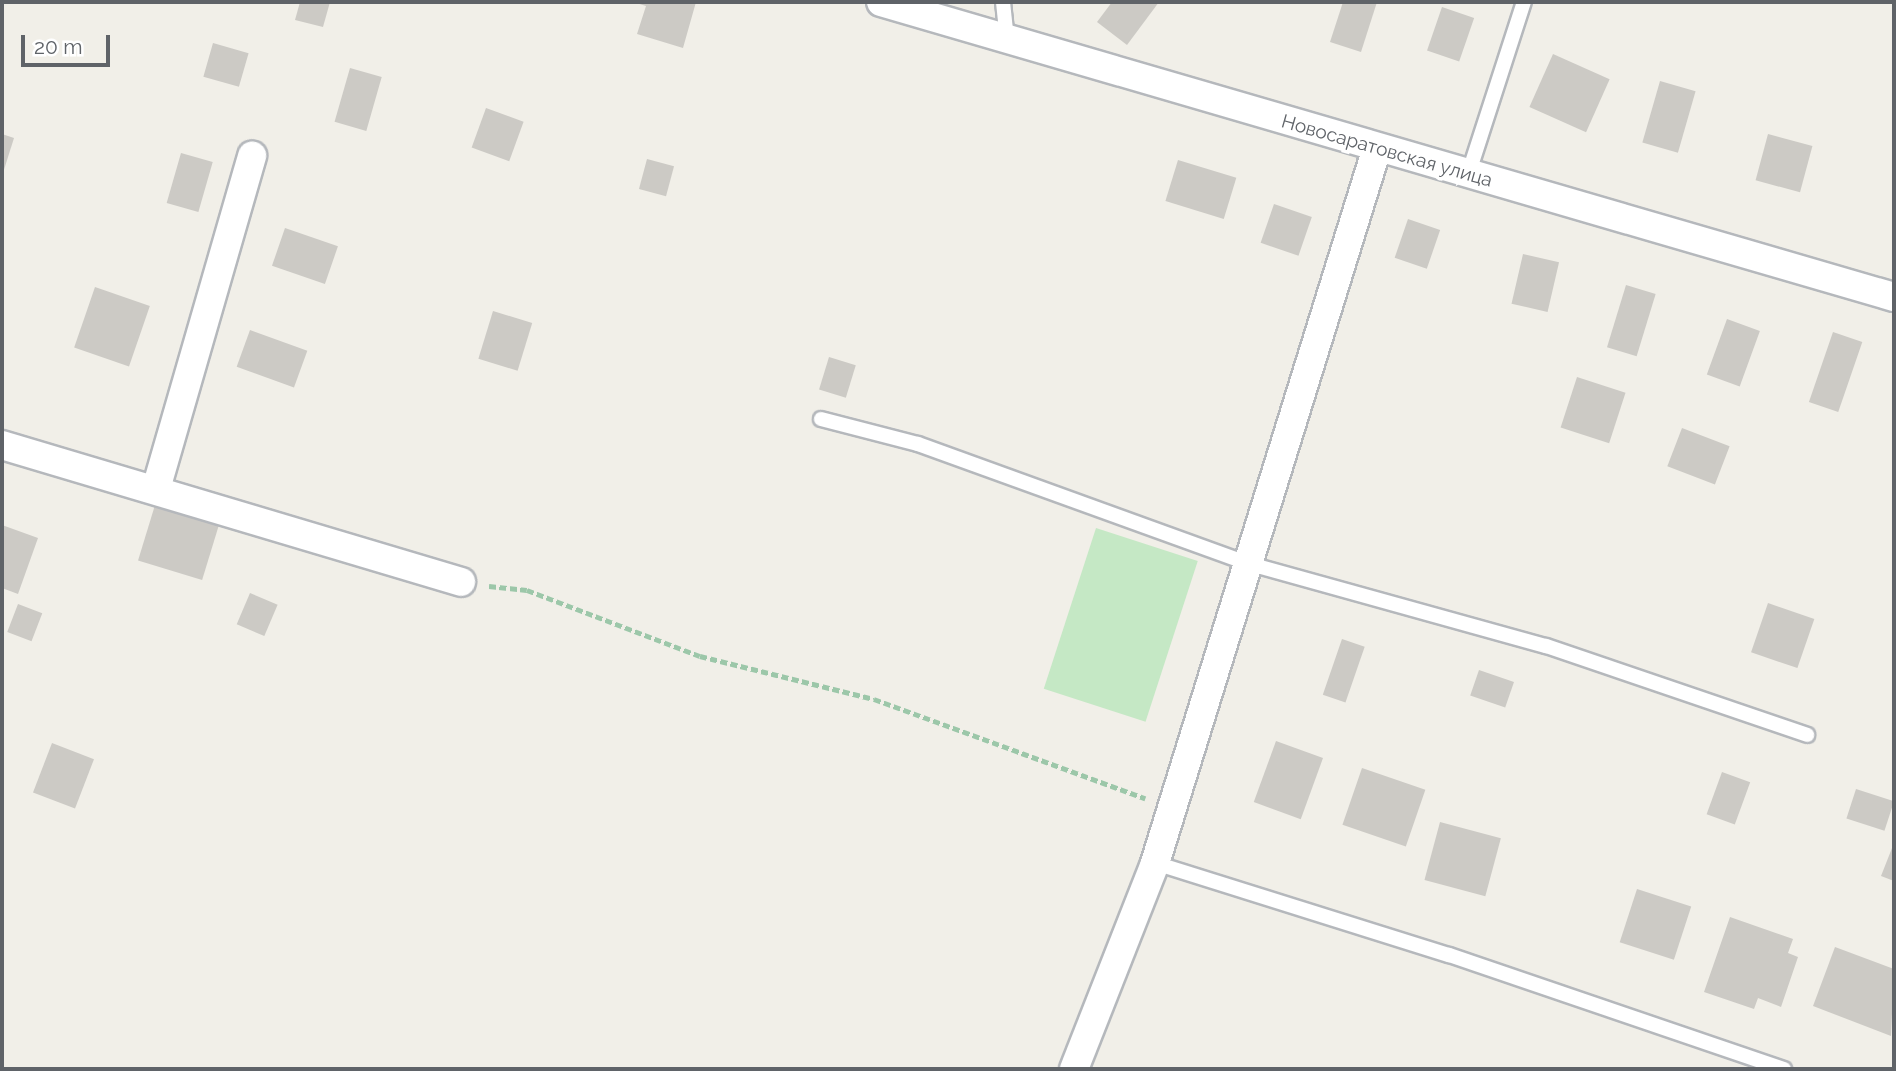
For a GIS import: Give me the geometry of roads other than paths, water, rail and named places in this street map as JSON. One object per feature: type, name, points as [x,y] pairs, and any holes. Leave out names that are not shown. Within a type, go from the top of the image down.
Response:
[{"type":"street","name":"Новосаратовская улица","points":[[881,2],[1894,298]]},
{"type":"street","points":[[1074,1069],[1155,863],[1169,807],[1250,564],[1377,148]]},
{"type":"street","points":[[156,489],[252,156]]},
{"type":"street","points":[[2,444],[461,582]]},
{"type":"lane","points":[[1003,2],[1007,40]]},
{"type":"lane","points":[[1468,175],[1524,2]]},
{"type":"lane","points":[[821,419],[918,444],[1250,564],[1546,646],[1807,736]]},
{"type":"lane","points":[[1155,863],[1449,955],[1784,1069]]}]
